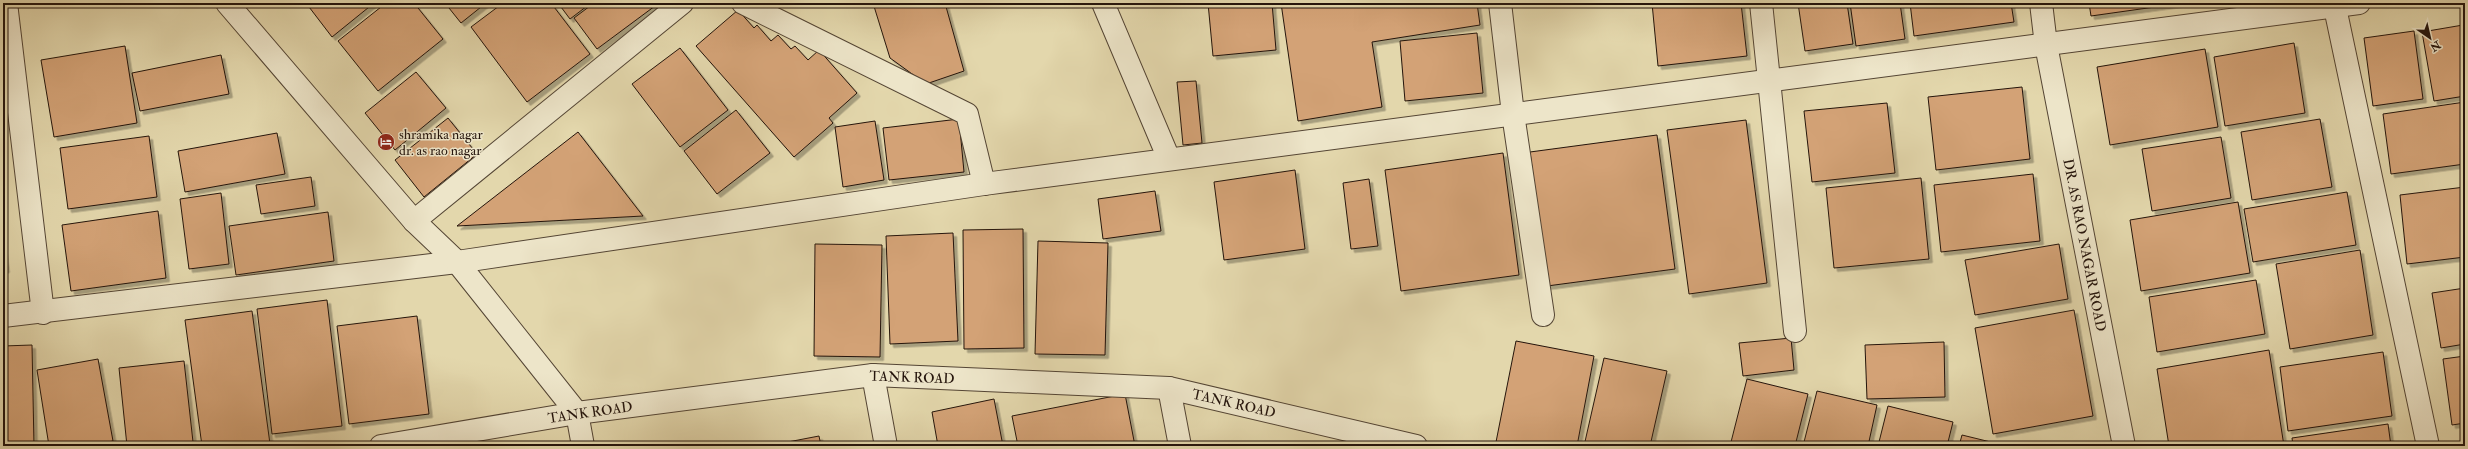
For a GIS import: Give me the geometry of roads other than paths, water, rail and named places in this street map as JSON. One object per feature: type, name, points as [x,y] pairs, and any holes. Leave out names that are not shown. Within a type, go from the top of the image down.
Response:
[{"type":"street","points":[[6,3],[43,313]]},
{"type":"street","points":[[227,3],[414,221],[457,262],[577,413],[583,446]]},
{"type":"street","points":[[414,221],[682,3]]},
{"type":"street","points":[[743,3],[967,114],[984,184]]},
{"type":"street","points":[[1103,3],[1169,159]]},
{"type":"street","points":[[1500,3],[1513,114],[1543,315]]},
{"type":"street","points":[[1761,3],[1795,331]]},
{"type":"street","name":"DR. AS RAO NAGAR ROAD","points":[[2041,3],[2046,45],[2124,446]]},
{"type":"street","points":[[3,316],[43,313],[457,262],[984,184],[2046,45],[2334,4],[2359,3]]},
{"type":"street","points":[[2334,4],[2428,446]]},
{"type":"street","points":[[873,374],[886,446]]},
{"type":"street","name":"TANK ROAD","points":[[381,446],[577,413],[873,374],[1169,388],[1416,446]]},
{"type":"street","points":[[1169,388],[1180,446]]},
{"type":"place","name":"shramika nagar dr. as rao nagar","points":[[386,142]]}]
